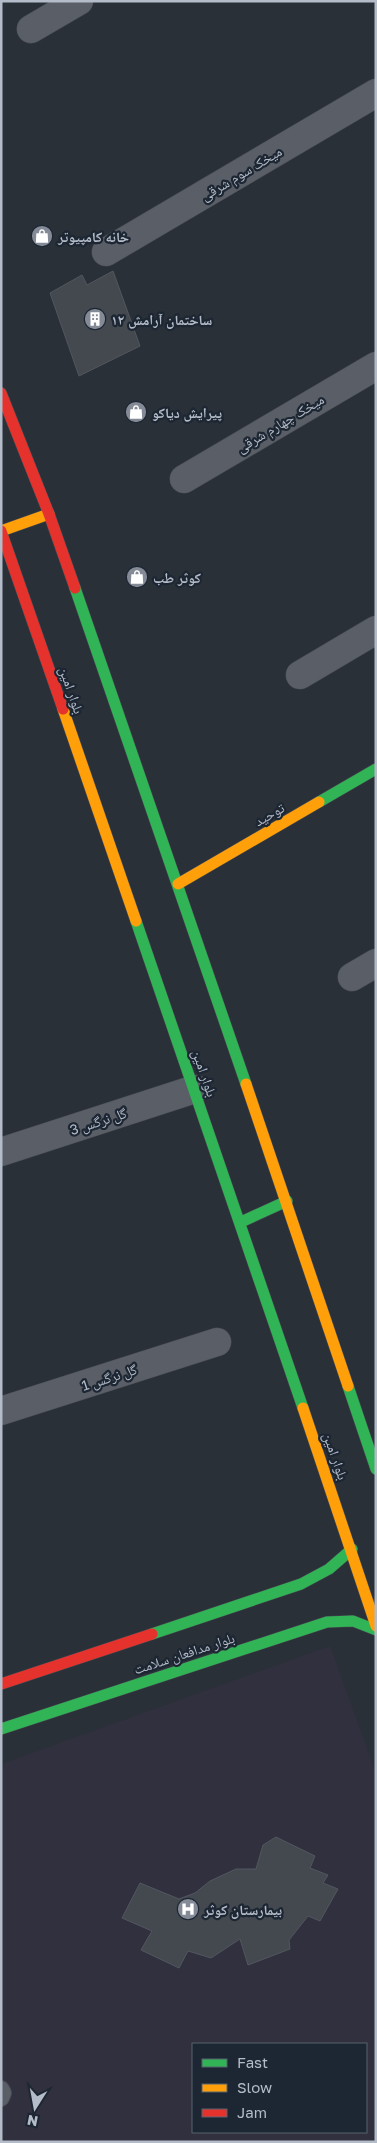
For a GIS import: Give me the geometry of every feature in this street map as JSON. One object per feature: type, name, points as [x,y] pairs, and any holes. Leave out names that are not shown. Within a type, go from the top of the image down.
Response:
[{"type":"main road","points":[[1,392],[49,514],[178,884],[287,1201],[376,1469]]},
{"type":"main road","points":[[1,531],[49,514]]},
{"type":"main road","name":"بلوار امین","points":[[1,531],[241,1222],[352,1549],[376,1626]]},
{"type":"main road","name":"توحید","points":[[178,884],[376,770]]},
{"type":"main road","points":[[241,1222],[287,1201]]},
{"type":"main road","name":"بلوار مدافعان سلامت","points":[[1,1684],[292,1588],[329,1570],[352,1549]]},
{"type":"main road","points":[[292,1588],[302,1594]]},
{"type":"main road","points":[[307,1629],[314,1611]]},
{"type":"main road","name":"بلوار مدافعان سلامت","points":[[1,1729],[327,1622],[352,1621],[376,1630]]},
{"type":"street","points":[[31,30],[79,1]]},
{"type":"street","name":"میخک سوم شرقی","points":[[106,252],[376,93]]},
{"type":"street","name":"میخک چهارم شرقی","points":[[184,479],[376,366]]},
{"type":"street","points":[[300,675],[376,630]]},
{"type":"street","points":[[352,977],[376,963]]},
{"type":"street","name":"گل نرگس 3","points":[[1,1152],[195,1089]]},
{"type":"street","name":"گل نرگس 1","points":[[1,1411],[217,1342]]},
{"type":"lane","points":[[1,2088],[3,2094],[1,2098]]},
{"type":"shaded area","name":"بیمارستان کوثر","points":[[330,1646],[376,1773],[376,2142],[1,2142],[1,1764]]},
{"type":"building","name":"ساختمان آرامش ۱۲","points":[[113,271],[140,346],[79,376],[50,293],[82,275],[87,285]]},
{"type":"building","points":[[276,1837],[315,1856],[310,1868],[328,1875],[323,1883],[338,1889],[320,1921],[308,1916],[289,1940],[290,1949],[248,1965],[240,1939],[211,1958],[188,1951],[179,1968],[141,1950],[152,1931],[122,1918],[140,1883],[179,1899],[195,1893],[210,1881],[236,1869],[256,1869],[263,1845]]},
{"type":"traffic: fast","points":[[75,588],[246,1084]]},
{"type":"traffic: fast","points":[[319,802],[376,769]]},
{"type":"traffic: fast","points":[[136,921],[303,1408]]},
{"type":"traffic: fast","points":[[241,1222],[287,1201]]},
{"type":"traffic: fast","points":[[348,1386],[376,1469]]},
{"type":"traffic: fast","points":[[152,1634],[301,1584],[329,1569],[352,1549]]},
{"type":"traffic: fast","points":[[1,1729],[327,1622],[353,1621],[376,1630]]},
{"type":"traffic: slow","points":[[1,531],[49,514]]},
{"type":"traffic: slow","points":[[63,709],[136,921]]},
{"type":"traffic: slow","points":[[178,884],[319,802]]},
{"type":"traffic: slow","points":[[246,1084],[348,1386]]},
{"type":"traffic: slow","points":[[303,1408],[376,1626]]},
{"type":"traffic: jam","points":[[1,393],[49,514],[75,588]]},
{"type":"traffic: jam","points":[[1,531],[63,709]]},
{"type":"traffic: jam","points":[[1,1684],[152,1634]]},
{"type":"place","name":"خانه کامپیوتر","points":[[42,236]]},
{"type":"place","name":"ساختمان آرامش ۱۲","points":[[95,319]]},
{"type":"place","name":"پیرایش دیاکو","points":[[136,412]]},
{"type":"place","name":"کوثر طب","points":[[137,577]]},
{"type":"place","name":"بیمارستان کوثر","points":[[188,1909]]}]
